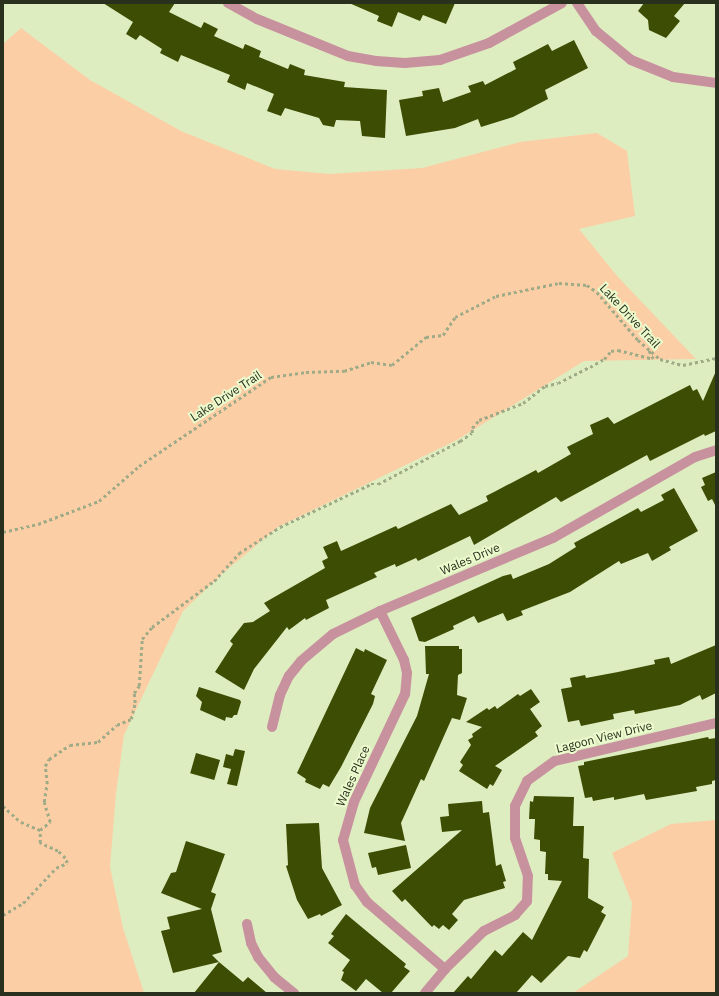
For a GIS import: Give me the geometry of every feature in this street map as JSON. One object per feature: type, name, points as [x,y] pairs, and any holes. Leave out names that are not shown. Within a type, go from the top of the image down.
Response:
[{"type":"street","points":[[228,3],[257,19],[348,56],[376,61],[405,63],[440,60],[489,43],[562,3]]},
{"type":"street","points":[[577,3],[596,31],[631,60],[674,76],[716,83]]},
{"type":"street","name":"Wales Drive","points":[[272,727],[280,695],[289,676],[301,661],[333,634],[380,611],[552,538],[695,457],[716,450]]},
{"type":"street","name":"Wales Place","points":[[380,611],[404,660],[407,673],[405,694],[354,802],[343,840],[355,885],[367,902],[445,969]]},
{"type":"street","name":"Lagoon View Drive","points":[[425,993],[445,969],[484,931],[515,916],[527,901],[528,876],[515,838],[515,806],[527,781],[555,761],[716,723]]},
{"type":"street","points":[[247,924],[251,943],[258,957],[274,976],[294,993]]},
{"type":"path","name":"Lake Drive Trail","points":[[3,532],[38,524],[99,501],[139,466],[271,377],[306,372],[344,371],[371,362],[392,365],[426,337],[442,335],[455,317],[496,296],[559,283],[587,285],[597,292],[648,349],[669,363],[683,366],[716,358]]},
{"type":"path","points":[[40,830],[50,822],[44,794],[47,784],[46,766],[49,759],[75,743],[98,742],[117,725],[131,719],[135,703],[134,693],[139,686],[142,639],[152,627],[214,582],[239,553],[280,527],[372,484],[378,484],[460,442],[472,433],[472,428],[479,420],[523,403],[545,386],[558,383],[604,360],[611,351],[618,350],[653,359],[648,349]]},
{"type":"path","points":[[3,806],[21,822],[40,830]]},
{"type":"path","points":[[3,915],[23,903],[56,868],[67,863],[65,858],[58,851],[40,843],[40,830]]},
{"type":"shaded area","points":[[21,28],[90,80],[181,131],[275,169],[329,174],[422,168],[520,142],[597,133],[627,151],[635,216],[579,229],[618,277],[696,359],[584,361],[457,440],[278,527],[223,573],[183,611],[124,735],[116,793],[110,867],[123,928],[144,993],[3,993],[3,44]]},
{"type":"shaded area","points":[[716,820],[716,993],[573,993],[628,956],[632,903],[612,853],[671,824]]},
{"type":"building","points":[[103,3],[175,3],[169,12],[201,28],[204,22],[218,29],[214,36],[243,49],[245,44],[261,51],[259,57],[288,69],[290,64],[305,70],[304,75],[345,82],[344,87],[387,90],[385,138],[362,136],[360,121],[336,120],[334,127],[323,125],[319,118],[285,108],[281,116],[267,111],[274,94],[247,83],[245,90],[227,82],[230,75],[181,55],[178,62],[160,53],[162,49],[140,35],[136,40],[126,34],[133,22]]},
{"type":"building","points":[[349,3],[455,3],[446,24],[423,15],[420,21],[398,12],[392,27],[377,21],[379,16]]},
{"type":"building","points":[[644,3],[685,3],[674,16],[680,21],[666,38],[649,30],[648,20],[638,11]]},
{"type":"building","points":[[574,40],[588,68],[545,90],[548,99],[513,117],[481,127],[478,119],[455,128],[406,136],[399,100],[423,96],[422,91],[439,88],[443,102],[471,92],[468,86],[483,81],[485,85],[516,69],[513,62],[548,44],[552,51]]},
{"type":"building","points":[[716,371],[716,431],[705,436],[704,434],[650,461],[647,455],[561,502],[556,497],[474,545],[470,536],[418,561],[416,558],[396,567],[395,564],[374,573],[377,577],[326,600],[329,608],[306,620],[305,618],[289,630],[287,627],[254,669],[244,690],[215,672],[233,644],[230,641],[244,623],[253,622],[270,611],[264,603],[325,568],[322,561],[328,558],[323,547],[337,541],[341,551],[396,526],[398,529],[451,504],[459,515],[488,501],[486,496],[536,470],[538,473],[571,454],[567,447],[593,434],[590,425],[608,417],[614,424],[690,385],[693,391],[697,389],[703,401]]},
{"type":"building","points":[[716,472],[716,507],[712,499],[708,501],[701,487],[705,485],[702,478]]},
{"type":"building","points":[[674,488],[698,531],[669,547],[671,550],[652,561],[648,553],[621,564],[619,561],[570,592],[521,611],[523,615],[507,621],[503,613],[478,623],[474,616],[453,626],[454,629],[425,642],[419,641],[411,618],[503,576],[511,574],[513,579],[549,564],[576,547],[574,543],[638,508],[641,512],[664,500],[661,495]]},
{"type":"building","points":[[716,645],[716,693],[702,700],[700,695],[680,705],[635,714],[634,710],[613,714],[614,719],[581,726],[579,720],[568,722],[561,689],[572,687],[570,678],[585,675],[586,678],[618,672],[655,664],[654,660],[669,657],[671,664]]},
{"type":"building","points":[[425,646],[459,646],[459,649],[462,649],[462,673],[458,675],[457,695],[467,698],[460,720],[452,718],[424,781],[421,779],[401,823],[405,841],[364,833],[370,808],[417,716],[429,674],[426,674]]},
{"type":"building","points":[[356,648],[364,652],[365,649],[387,660],[371,694],[375,696],[373,704],[341,767],[329,787],[323,784],[320,789],[305,782],[306,779],[297,773]]},
{"type":"building","points":[[199,687],[240,700],[241,702],[237,715],[234,715],[232,718],[226,717],[225,721],[200,710],[202,702],[196,696]]},
{"type":"building","points":[[531,689],[540,702],[530,709],[542,726],[535,732],[538,736],[495,766],[502,770],[493,786],[490,784],[487,789],[459,771],[463,765],[460,762],[471,745],[468,740],[473,737],[472,734],[482,727],[466,722],[487,708],[489,710],[495,706],[497,709],[518,694],[520,696]]},
{"type":"building","points":[[708,737],[709,739],[716,738],[716,780],[712,781],[712,784],[696,787],[697,791],[646,800],[644,794],[614,800],[614,797],[593,801],[592,797],[585,798],[578,766],[584,765],[584,762]]},
{"type":"building","points":[[235,749],[245,751],[237,786],[227,784],[231,769],[223,767],[226,754],[233,756]]},
{"type":"building","points":[[196,753],[220,760],[214,780],[190,773]]},
{"type":"building","points":[[534,796],[574,797],[573,826],[584,826],[583,858],[589,859],[588,898],[604,907],[601,912],[606,915],[587,952],[584,950],[580,958],[568,956],[541,983],[532,975],[516,993],[453,993],[468,976],[471,979],[495,950],[502,956],[523,932],[532,940],[562,881],[548,880],[548,874],[545,874],[546,852],[540,851],[540,840],[534,839],[535,819],[529,819],[530,801],[533,802]]},
{"type":"building","points":[[482,801],[483,813],[489,812],[496,866],[501,864],[506,881],[503,882],[505,888],[464,900],[452,914],[458,920],[449,930],[443,925],[439,929],[434,925],[432,927],[405,899],[402,902],[392,891],[462,830],[442,832],[440,817],[449,816],[448,804]]},
{"type":"building","points":[[319,823],[322,868],[342,905],[321,916],[320,914],[308,919],[297,900],[286,866],[288,865],[286,824]]},
{"type":"building","points":[[186,841],[225,854],[211,892],[216,894],[211,909],[222,952],[212,955],[219,962],[173,973],[161,931],[170,929],[167,917],[202,909],[161,893],[171,873],[176,872]]},
{"type":"building","points":[[406,845],[411,868],[378,875],[376,867],[372,868],[368,853]]},
{"type":"building","points":[[346,914],[406,964],[404,967],[410,971],[391,993],[383,993],[366,979],[356,991],[341,980],[344,972],[342,971],[350,960],[328,943],[334,936],[331,934]]},
{"type":"building","points":[[219,962],[243,982],[248,977],[267,993],[194,993]]}]
